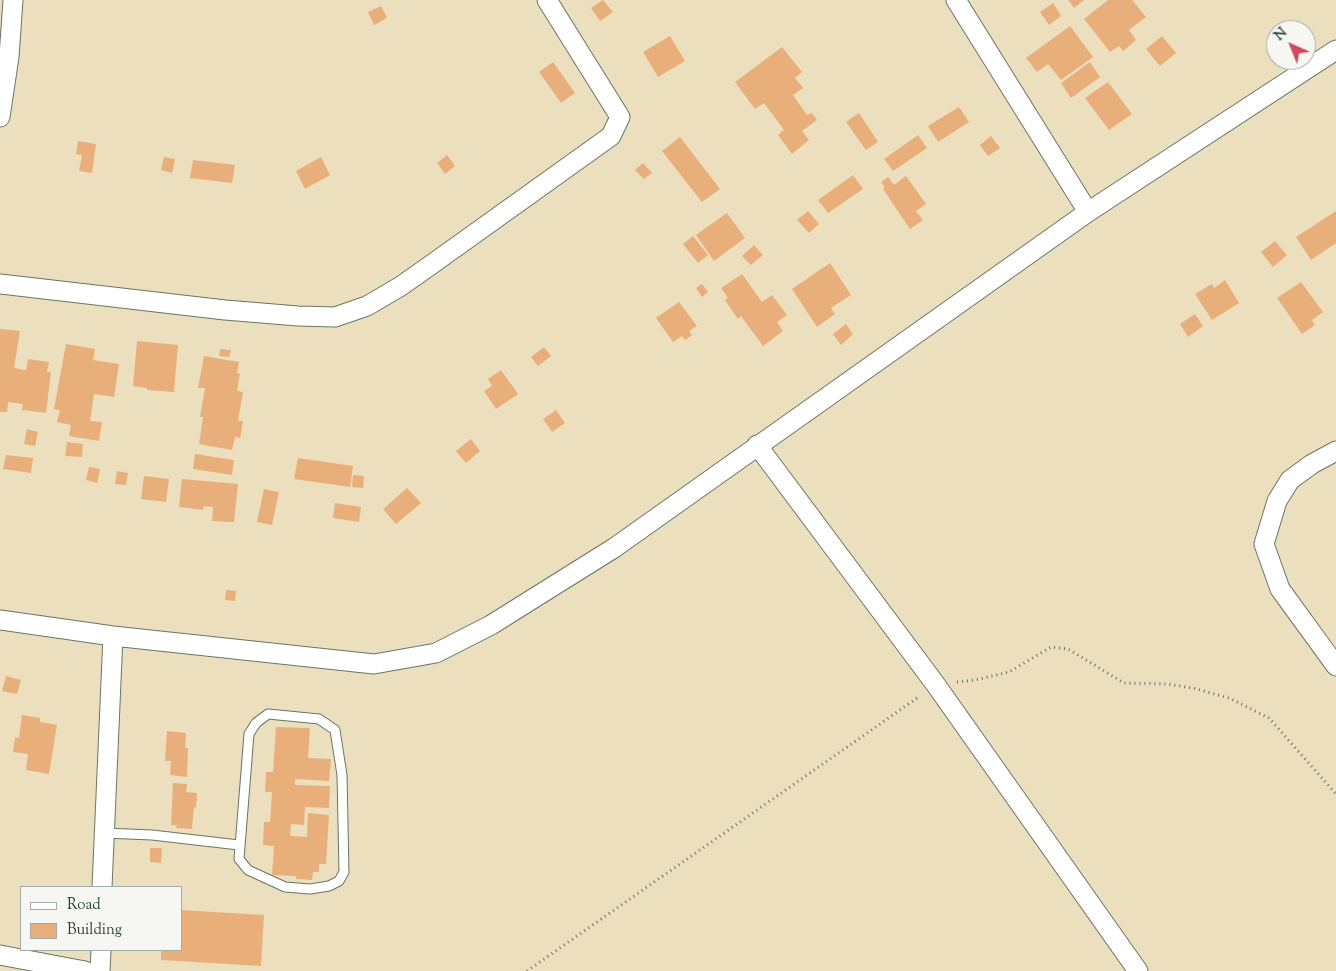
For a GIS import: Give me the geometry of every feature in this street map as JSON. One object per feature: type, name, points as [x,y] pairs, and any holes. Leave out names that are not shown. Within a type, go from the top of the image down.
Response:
[{"type":"street","points":[[0,284],[225,310],[298,316],[335,317],[367,306],[401,286],[611,136],[620,117],[547,0]]},
{"type":"street","points":[[956,0],[1088,212]]},
{"type":"street","points":[[0,117],[9,56],[10,3]]},
{"type":"street","points":[[0,620],[113,636],[374,664],[436,654],[492,625],[614,548],[1088,212],[1336,50]]},
{"type":"street","points":[[757,445],[936,685],[1138,971]]},
{"type":"street","points":[[1336,450],[1290,480],[1277,501],[1264,544],[1280,589],[1336,666]]},
{"type":"street","points":[[102,886],[113,636]]},
{"type":"street","points":[[100,971],[101,951]]},
{"type":"street","points":[[0,955],[85,971]]},
{"type":"lane","points":[[268,714],[319,719],[335,730],[342,775],[344,872],[339,881],[329,886],[310,889],[285,887],[248,870],[239,858],[239,845],[250,734],[256,722],[268,714]]},
{"type":"lane","points":[[104,833],[152,835],[239,845]]},
{"type":"path","points":[[527,971],[936,685],[975,680],[1009,672],[1051,647],[1068,649],[1124,683],[1167,684],[1193,688],[1230,698],[1269,718],[1336,794]]},
{"type":"building","points":[[603,0],[613,12],[600,21],[591,8]]},
{"type":"building","points":[[1068,0],[1084,0],[1074,8]]},
{"type":"building","points":[[1108,0],[1132,0],[1146,17],[1129,30],[1136,40],[1123,51],[1119,46],[1110,52],[1084,19]]},
{"type":"building","points":[[1053,3],[1061,16],[1049,25],[1040,12]]},
{"type":"building","points":[[381,6],[387,18],[374,25],[368,12]]},
{"type":"building","points":[[1070,26],[1093,57],[1061,80],[1048,64],[1037,72],[1026,58]]},
{"type":"building","points":[[670,36],[685,61],[658,77],[643,52]]},
{"type":"building","points":[[1162,36],[1176,53],[1160,66],[1146,49]]},
{"type":"building","points":[[782,47],[802,72],[795,78],[803,88],[793,95],[807,115],[812,113],[817,120],[802,131],[809,140],[792,154],[778,135],[784,130],[764,103],[755,109],[735,82]]},
{"type":"building","points":[[553,62],[575,93],[561,103],[539,72]]},
{"type":"building","points":[[1090,62],[1100,77],[1071,98],[1061,83]]},
{"type":"building","points":[[1108,82],[1132,114],[1109,130],[1085,98]]},
{"type":"building","points":[[959,107],[969,122],[938,142],[928,126]]},
{"type":"building","points":[[859,113],[878,142],[866,150],[846,122]]},
{"type":"building","points":[[918,135],[927,148],[893,171],[884,159]]},
{"type":"building","points":[[991,136],[1000,148],[988,156],[980,145]]},
{"type":"building","points":[[680,137],[720,189],[702,202],[662,151]]},
{"type":"building","points":[[78,141],[96,144],[92,173],[79,171],[82,155],[76,154]]},
{"type":"building","points":[[447,155],[455,166],[445,174],[437,163]]},
{"type":"building","points":[[164,157],[175,159],[172,173],[161,170]]},
{"type":"building","points":[[321,157],[330,175],[305,189],[296,171]]},
{"type":"building","points":[[193,160],[235,165],[232,183],[190,178]]},
{"type":"building","points":[[643,163],[652,173],[644,179],[635,170]]},
{"type":"building","points":[[853,175],[863,189],[828,213],[818,200]]},
{"type":"building","points":[[906,176],[926,204],[916,211],[923,220],[910,229],[883,189],[885,188],[881,182],[888,177],[894,185]]},
{"type":"building","points":[[808,211],[819,224],[809,233],[797,220]]},
{"type":"building","points":[[1336,211],[1336,243],[1311,260],[1296,237]]},
{"type":"building","points":[[727,213],[745,238],[714,261],[696,235]]},
{"type":"building","points":[[693,236],[708,255],[698,263],[683,244]]},
{"type":"building","points":[[1275,241],[1287,255],[1273,267],[1261,252]]},
{"type":"building","points":[[754,245],[763,255],[751,265],[742,256]]},
{"type":"building","points":[[830,263],[851,295],[831,308],[835,314],[817,327],[792,289]]},
{"type":"building","points":[[742,274],[762,302],[772,295],[787,315],[777,322],[783,331],[763,346],[741,316],[738,319],[725,300],[728,298],[721,288]]},
{"type":"building","points":[[1225,280],[1239,303],[1212,320],[1195,294],[1212,284],[1214,288]]},
{"type":"building","points":[[1301,282],[1323,312],[1312,320],[1315,325],[1302,334],[1277,298]]},
{"type":"building","points":[[702,284],[708,292],[702,297],[696,288]]},
{"type":"building","points":[[679,302],[697,326],[689,331],[692,335],[685,340],[682,336],[673,342],[656,318]]},
{"type":"building","points":[[1195,314],[1203,326],[1188,337],[1180,324]]},
{"type":"building","points":[[846,324],[853,334],[841,345],[833,334]]},
{"type":"building","points":[[0,329],[20,331],[14,368],[26,370],[28,359],[49,362],[47,372],[51,372],[46,413],[22,410],[23,404],[8,402],[7,412],[0,412]]},
{"type":"building","points":[[137,341],[178,345],[174,392],[147,390],[147,388],[133,386]]},
{"type":"building","points":[[66,344],[95,349],[93,360],[119,364],[114,397],[94,394],[90,421],[102,422],[99,441],[69,436],[71,425],[57,422],[60,410],[54,409]]},
{"type":"building","points":[[544,347],[551,356],[538,366],[531,357]]},
{"type":"building","points":[[220,349],[231,350],[229,357],[219,356]]},
{"type":"building","points":[[204,356],[239,362],[237,373],[240,374],[237,391],[243,392],[238,421],[243,421],[240,438],[235,437],[232,450],[199,444],[203,417],[200,417],[205,388],[198,388]]},
{"type":"building","points":[[501,370],[518,394],[496,409],[484,391],[492,386],[488,379]]},
{"type":"building","points":[[556,410],[565,423],[552,432],[543,419]]},
{"type":"building","points":[[27,429],[38,432],[35,446],[24,444]]},
{"type":"building","points":[[471,439],[480,451],[466,463],[456,451]]},
{"type":"building","points":[[67,442],[83,444],[82,457],[65,456]]},
{"type":"building","points":[[195,454],[234,460],[232,475],[193,469]]},
{"type":"building","points":[[6,455],[33,458],[31,473],[3,469]]},
{"type":"building","points":[[298,458],[353,466],[350,487],[294,479]]},
{"type":"building","points":[[89,467],[100,469],[97,483],[86,480]]},
{"type":"building","points":[[117,471],[128,473],[126,485],[115,484]]},
{"type":"building","points":[[353,475],[364,476],[363,488],[352,487]]},
{"type":"building","points":[[144,476],[169,479],[166,502],[141,499]]},
{"type":"building","points":[[182,479],[238,484],[234,522],[212,521],[213,507],[204,506],[203,510],[179,507]]},
{"type":"building","points":[[407,488],[421,503],[396,524],[383,509]]},
{"type":"building","points":[[264,489],[279,492],[272,525],[257,522]]},
{"type":"building","points":[[335,503],[361,507],[359,522],[333,518]]},
{"type":"building","points":[[226,590],[236,591],[235,601],[225,600]]},
{"type":"building","points":[[6,676],[21,680],[17,694],[2,691]]},
{"type":"building","points":[[22,715],[40,718],[40,722],[57,725],[49,774],[26,770],[28,754],[13,752],[15,737],[19,738]]},
{"type":"building","points":[[276,727],[310,728],[308,758],[331,759],[329,781],[295,779],[295,785],[330,786],[329,808],[305,807],[304,825],[291,824],[290,836],[307,837],[308,813],[329,815],[326,864],[319,864],[319,872],[313,872],[312,880],[296,879],[296,876],[272,875],[274,846],[263,845],[264,822],[270,822],[272,792],[265,792],[266,772],[273,772]]},
{"type":"building","points":[[167,731],[186,733],[185,748],[188,748],[187,777],[170,775],[171,761],[165,761]]},
{"type":"building","points":[[173,783],[187,784],[186,792],[197,793],[192,829],[176,828],[177,825],[171,825]]},
{"type":"building","points":[[150,848],[162,848],[161,863],[150,862]]},
{"type":"building","points":[[182,910],[264,915],[261,966],[161,960],[161,951],[182,951]]}]
